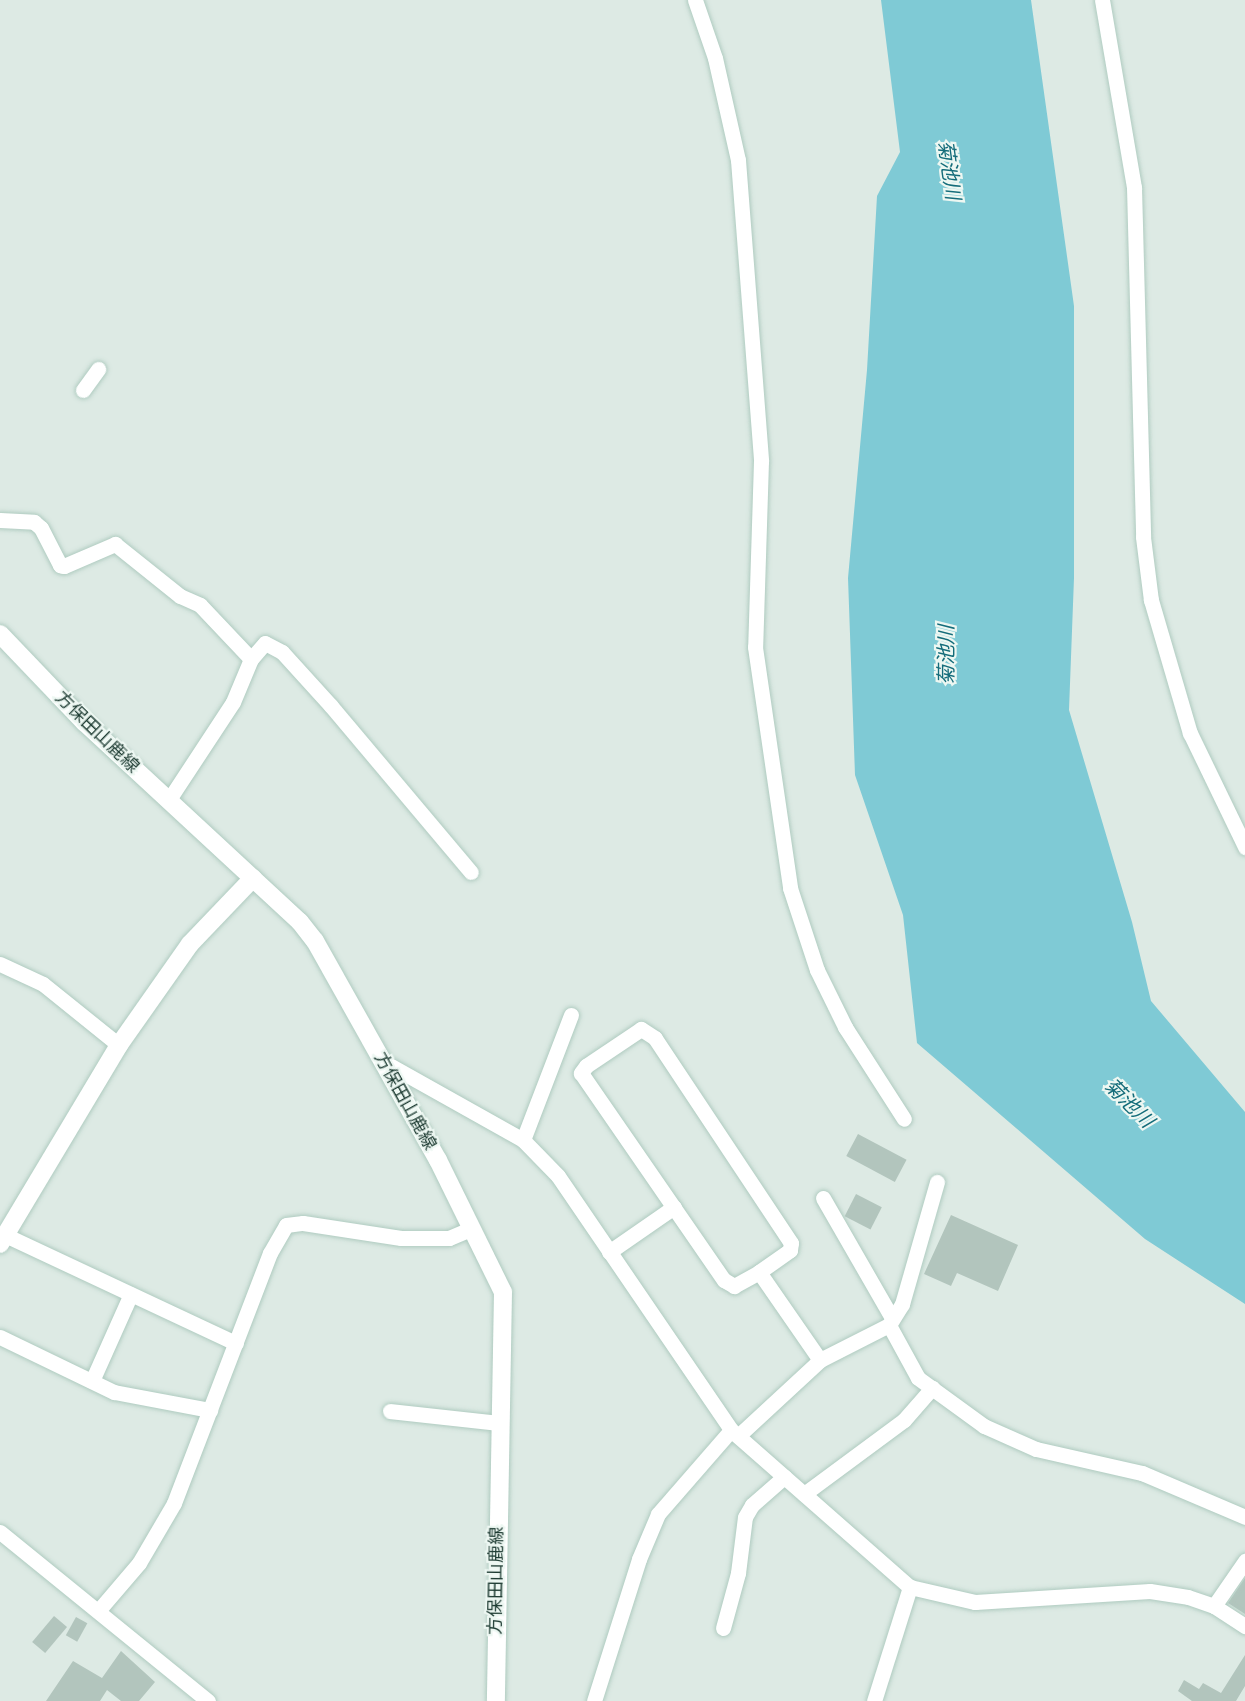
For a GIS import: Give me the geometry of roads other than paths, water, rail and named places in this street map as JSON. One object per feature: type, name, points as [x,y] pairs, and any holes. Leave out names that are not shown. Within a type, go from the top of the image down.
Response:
[{"type":"main road","name":"方保田山鹿線","points":[[0,634],[84,722],[253,878],[315,941],[384,1062],[472,1228],[503,1292],[498,1423],[496,1701]]},
{"type":"main road","points":[[2,1240],[119,1045],[190,944],[253,878]]},
{"type":"street","points":[[695,0],[715,58],[738,160],[761,461],[755,647],[790,888],[817,969],[844,1027],[904,1119]]},
{"type":"street","points":[[1102,0],[1134,187],[1143,537],[1151,600],[1190,733],[1245,847]]},
{"type":"street","points":[[83,390],[98,369]]},
{"type":"street","points":[[0,520],[34,522],[41,528],[60,565],[64,566],[116,544],[180,596],[200,605],[251,659]]},
{"type":"street","points":[[168,801],[233,702],[251,659],[265,642],[282,652],[471,872]]},
{"type":"street","points":[[0,964],[43,984],[119,1045]]},
{"type":"street","points":[[523,1140],[571,1015]]},
{"type":"street","points":[[641,1029],[655,1038],[791,1243],[790,1250],[759,1272],[734,1286],[724,1280],[581,1073],[586,1066],[641,1029]]},
{"type":"street","points":[[384,1062],[523,1140],[558,1176],[735,1433],[910,1587],[975,1602],[1150,1590],[1188,1597],[1214,1606],[1245,1626]]},
{"type":"street","points":[[594,1701],[639,1559],[658,1514],[735,1433],[820,1360],[891,1322],[902,1304],[937,1182]]},
{"type":"street","points":[[823,1198],[891,1322],[918,1378],[984,1426],[1036,1449],[1142,1473],[1245,1517]]},
{"type":"street","points":[[609,1252],[674,1207]]},
{"type":"street","points":[[98,1611],[158,1535],[210,1410],[270,1253],[286,1225],[303,1223],[401,1238],[449,1238],[472,1228]]},
{"type":"street","points":[[2,1240],[131,1294],[236,1343]]},
{"type":"street","points":[[759,1272],[820,1360]]},
{"type":"street","points":[[92,1381],[131,1294]]},
{"type":"street","points":[[0,1337],[114,1392],[210,1410]]},
{"type":"street","points":[[804,1494],[904,1420],[932,1388]]},
{"type":"street","points":[[390,1411],[498,1423]]},
{"type":"street","points":[[723,1628],[738,1573],[745,1517],[752,1505],[784,1477]]},
{"type":"street","points":[[0,1532],[208,1701]]},
{"type":"street","points":[[1214,1606],[1245,1562]]},
{"type":"street","points":[[874,1701],[910,1587]]},
{"type":"water","name":"菊池川","points":[[881,0],[1031,0],[1074,306],[1074,578],[1069,710],[1132,922],[1151,1001],[1245,1112],[1245,1304],[1145,1239],[917,1043],[903,915],[855,775],[848,578],[867,370],[877,196],[900,152]]}]
